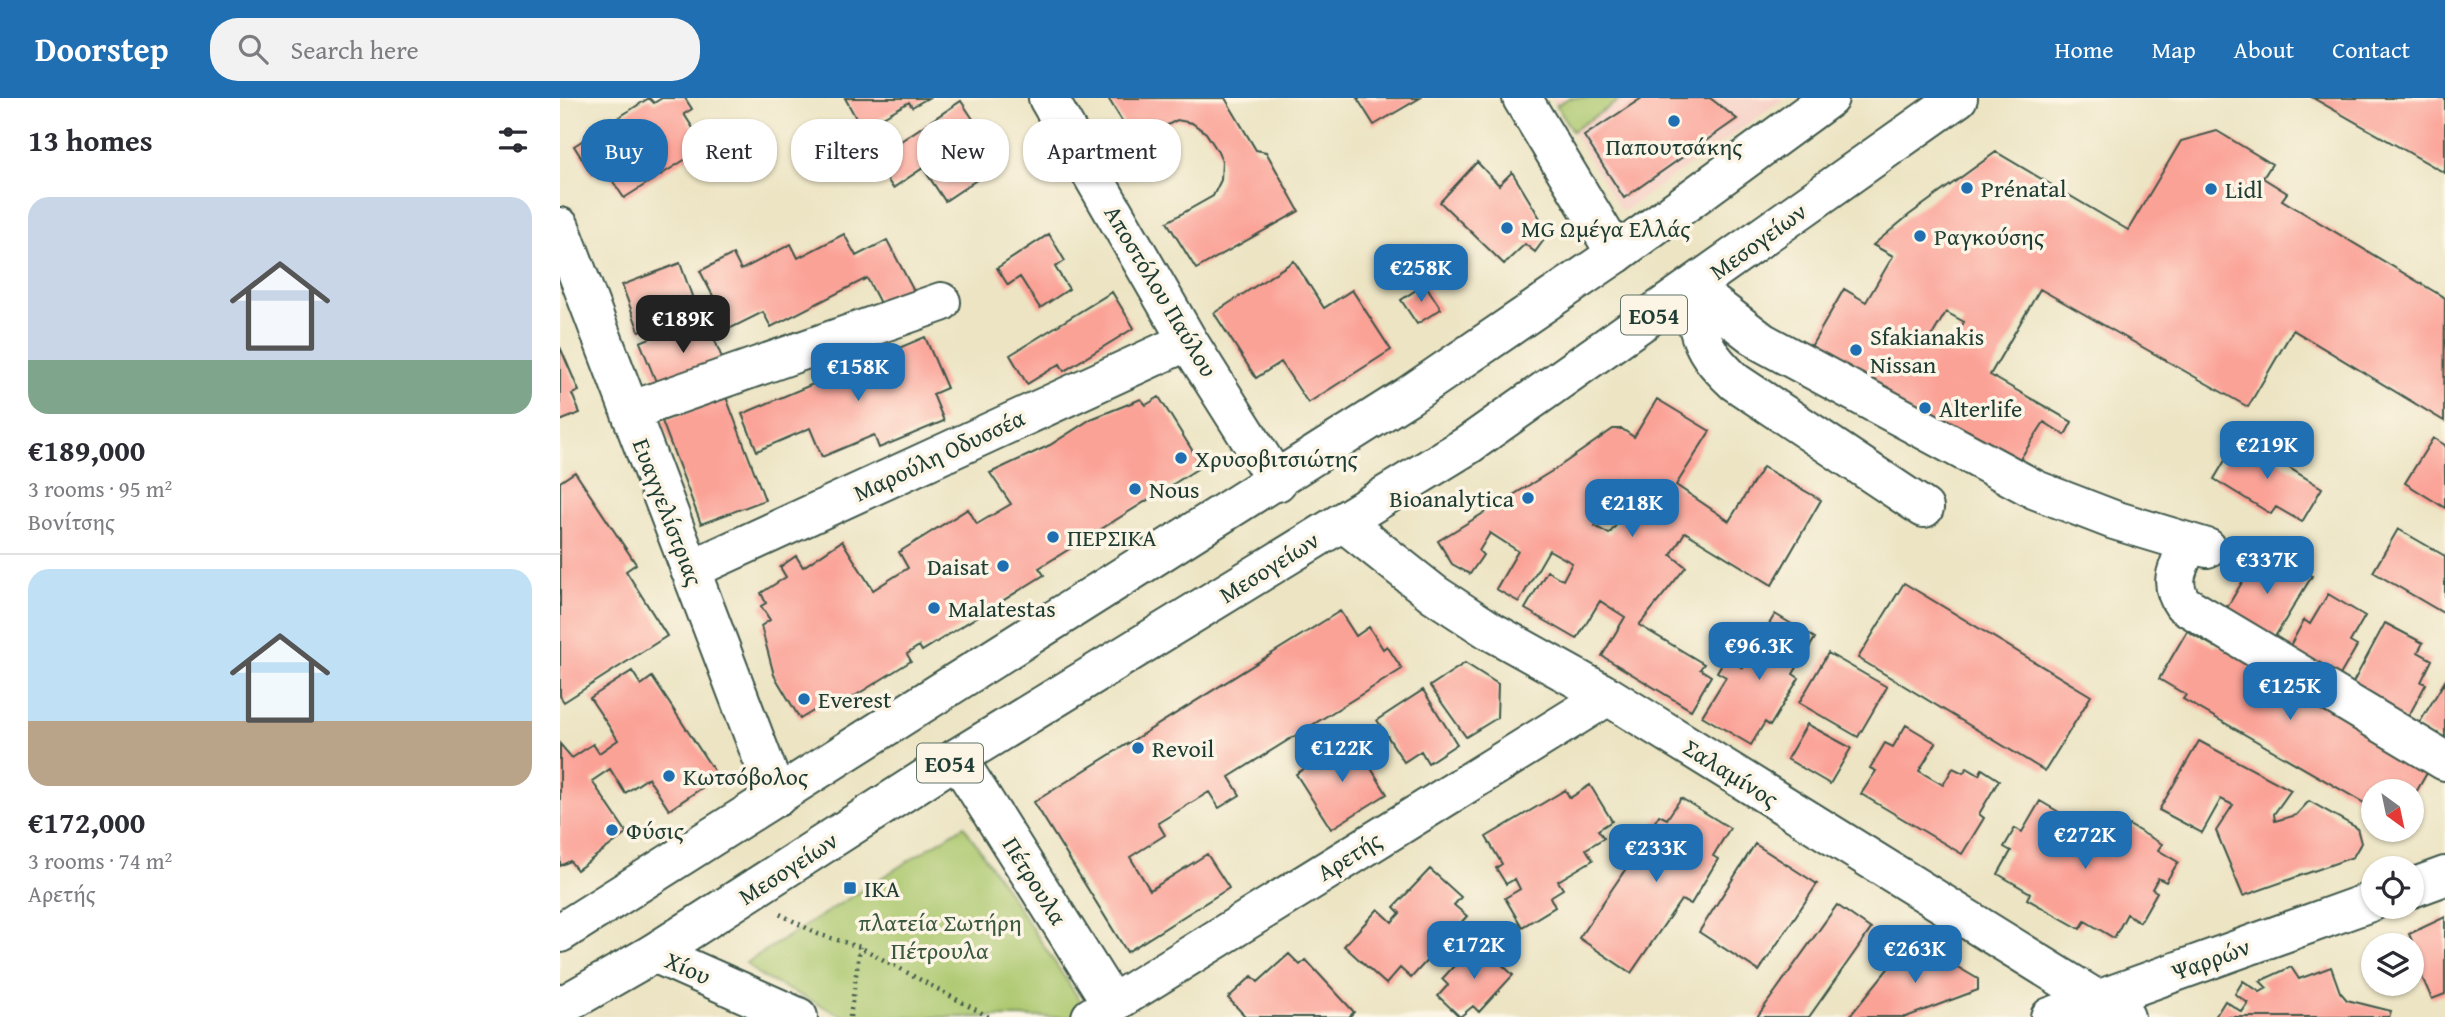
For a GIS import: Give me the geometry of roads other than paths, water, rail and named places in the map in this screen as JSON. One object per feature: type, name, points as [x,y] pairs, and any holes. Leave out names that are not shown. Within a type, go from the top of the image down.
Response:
[{"type":"street","name":"Αποστόλου Παύλου","points":[[1048,98],[1188,341],[1277,482]]},
{"type":"street","points":[[1522,98],[1616,254]]},
{"type":"street","name":"ΕΟ54","points":[[560,933],[1277,482],[1616,254],[1829,98]]},
{"type":"street","name":"Μεσογείων","points":[[560,1007],[654,954],[957,758],[1343,522],[1702,297],[1958,98]]},
{"type":"street","name":"Ευαγγελίστριας","points":[[560,227],[776,797]]},
{"type":"street","points":[[1924,508],[1735,382],[1720,368],[1702,343],[1698,326],[1702,297],[1762,342],[2036,490],[2114,520],[2198,546],[2173,580],[2175,593],[2183,604],[2445,761]]},
{"type":"street","points":[[630,411],[941,302]]},
{"type":"street","name":"Μαρούλη Οδυσσέα","points":[[690,570],[1188,341]]},
{"type":"street","name":"Σαλαμίνος","points":[[1343,522],[1434,594],[1489,630],[1608,696],[2111,1009]]},
{"type":"street","name":"Αρετής","points":[[1101,1010],[1608,696]]},
{"type":"street","name":"Πέτρουλα","points":[[957,758],[1101,1010]]},
{"type":"street","points":[[2424,884],[2445,876]]},
{"type":"street","name":"Ψαρρών","points":[[2050,1017],[2111,1009],[2361,906]]},
{"type":"street","name":"Χίου","points":[[654,954],[798,1017]]},
{"type":"place","name":"Παπουτσάκης","points":[[1674,121]]},
{"type":"place","name":"Prénatal","points":[[1967,188]]},
{"type":"place","name":"Lidl","points":[[2211,189]]},
{"type":"place","name":"MG Ωμέγα Ελλάς","points":[[1507,228]]},
{"type":"place","name":"Ραγκούσης","points":[[1920,236]]},
{"type":"place","name":"Sfakianakis Nissan","points":[[1856,350]]},
{"type":"place","name":"Alterlife","points":[[1925,408]]},
{"type":"place","name":"Χρυσοβιτσιώτης","points":[[1181,458]]},
{"type":"place","name":"Nous","points":[[1135,489]]},
{"type":"place","name":"Bioanalytica","points":[[1528,498]]},
{"type":"place","name":"ΠΕΡΣΙΚΑ","points":[[1053,537]]},
{"type":"place","name":"Daisat","points":[[1003,566]]},
{"type":"place","name":"Malatestas","points":[[934,608]]},
{"type":"place","name":"Everest","points":[[804,699]]},
{"type":"place","name":"Revoil","points":[[1138,748]]},
{"type":"place","name":"Κωτσόβολος","points":[[669,776]]},
{"type":"place","name":"Φύσις","points":[[612,830]]},
{"type":"place","name":"IKA","points":[[850,888]]},
{"type":"park label","name":"πλατεία Σωτήρη Πέτρουλα","points":[[940,936]]}]
